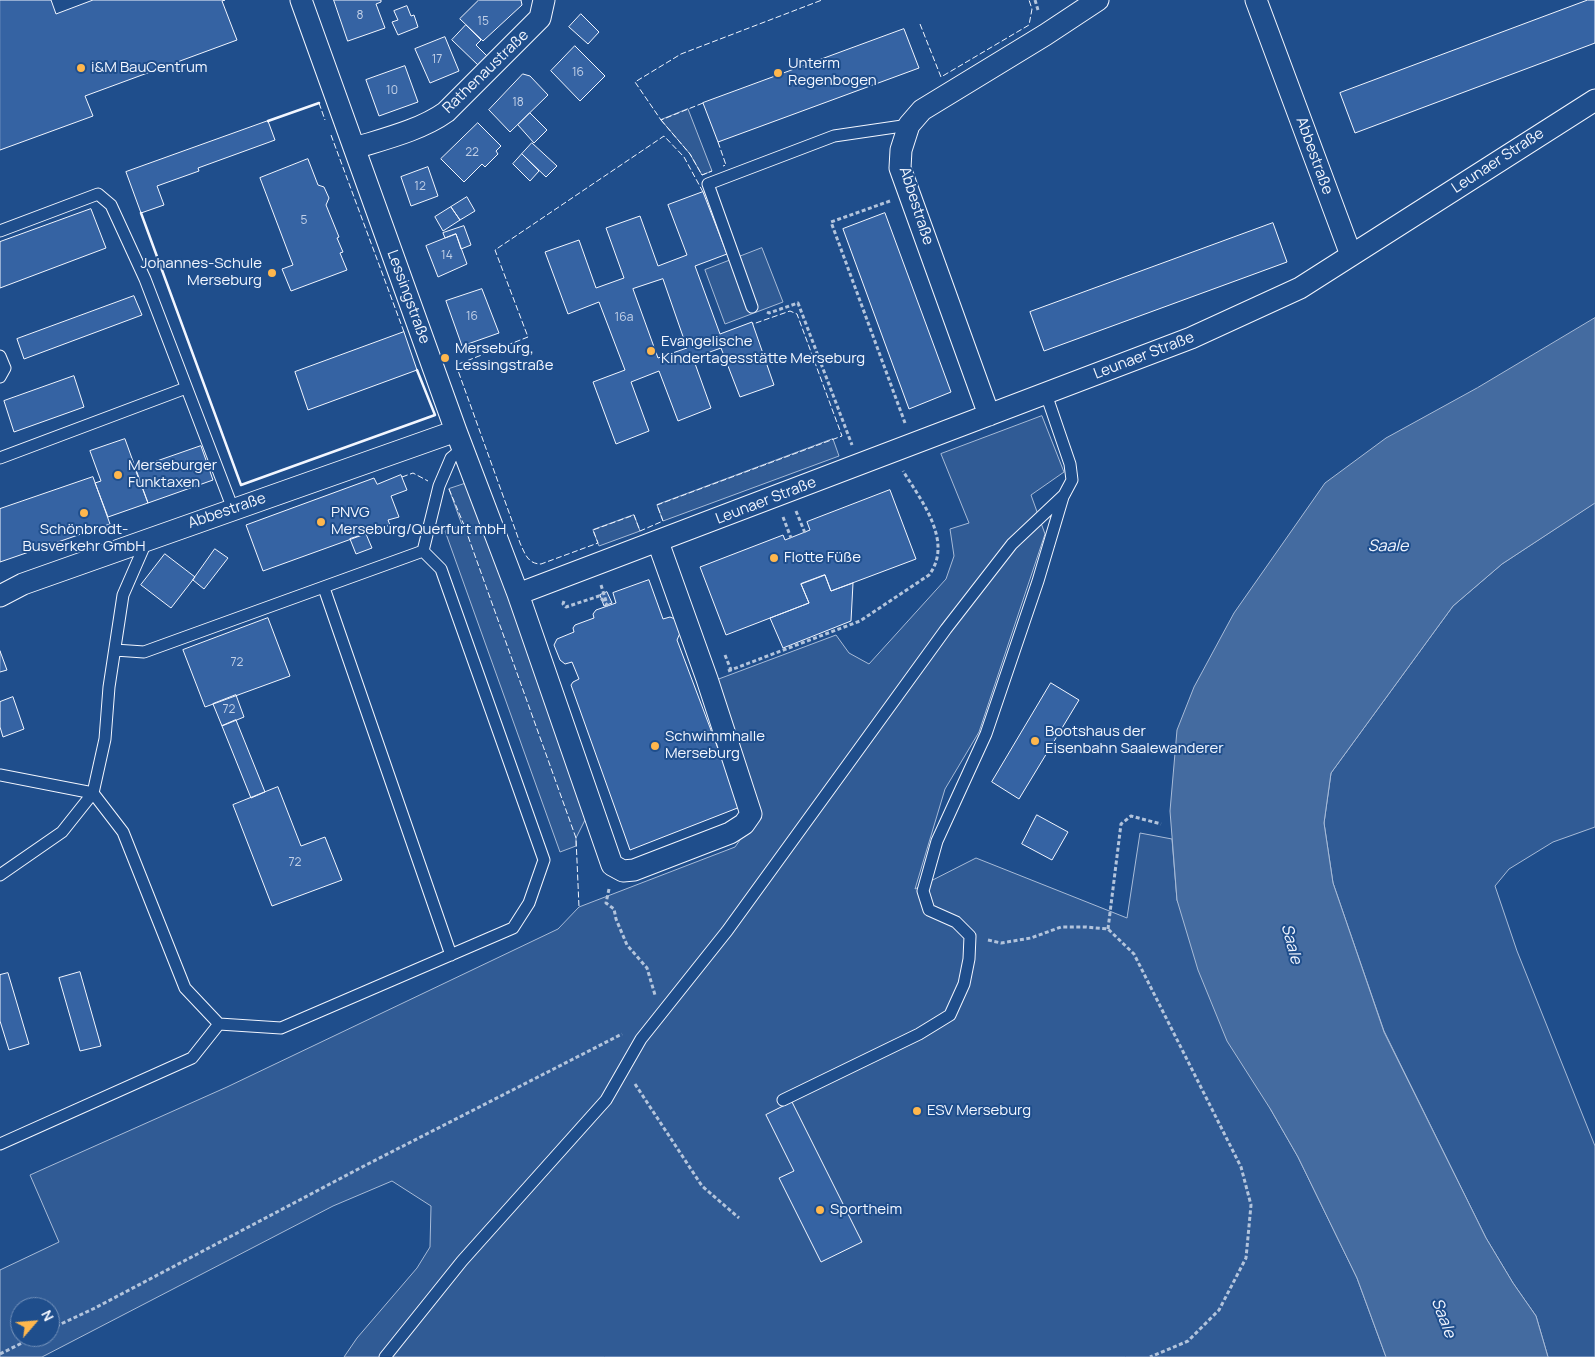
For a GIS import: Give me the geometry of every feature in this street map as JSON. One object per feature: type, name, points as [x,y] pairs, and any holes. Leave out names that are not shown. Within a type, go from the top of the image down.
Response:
[{"type":"street","name":"Lessingstraße","points":[[300,0],[518,594]]},
{"type":"street","name":"Rathenaustraße","points":[[355,148],[422,125],[446,112],[540,18],[544,0]]},
{"type":"street","name":"Abbestraße","points":[[990,415],[900,168],[901,150],[909,125],[922,110],[1046,35],[1098,0]]},
{"type":"street","name":"Abbestraße","points":[[1256,0],[1351,255]]},
{"type":"street","name":"Leunaer Straße","points":[[518,594],[1191,338],[1300,288],[1595,100]]},
{"type":"street","name":"Abbestraße","points":[[0,596],[23,584],[233,509],[460,439]]},
{"type":"street","points":[[518,594],[612,864],[623,871],[634,870],[730,833],[744,824],[751,814],[707,679],[658,542]]},
{"type":"lane","points":[[752,308],[708,184],[834,136],[909,125]]},
{"type":"lane","points":[[0,231],[98,194],[111,205],[145,279],[233,509]]},
{"type":"lane","points":[[0,356],[5,368],[0,377]]},
{"type":"lane","points":[[0,458],[186,388]]},
{"type":"lane","points":[[783,1100],[919,1034],[950,1015],[964,984],[969,959],[970,936],[956,922],[929,910],[923,891],[936,841],[986,734],[1038,581],[1064,495],[1072,480],[1070,464],[1046,394]]},
{"type":"lane","points":[[424,551],[439,486],[460,439]]},
{"type":"lane","points":[[385,1357],[462,1261],[606,1100],[626,1069],[641,1039],[727,932],[946,629],[1006,552],[1064,495]]},
{"type":"lane","points":[[0,875],[62,832],[93,793],[105,738],[109,686],[123,595],[147,540]]},
{"type":"lane","points":[[114,650],[144,652],[424,551]]},
{"type":"lane","points":[[0,775],[93,793],[123,832],[185,988],[219,1024],[281,1028],[513,928],[529,902],[544,860],[441,569],[424,551]]},
{"type":"lane","points":[[324,588],[451,955]]},
{"type":"lane","points":[[0,1144],[192,1058],[219,1024]]},
{"type":"path","points":[[1034,0],[1038,10]]},
{"type":"path","points":[[898,198],[831,222],[908,431]]},
{"type":"path","points":[[752,308],[769,313],[798,303],[854,452]]},
{"type":"path","points":[[707,679],[860,621],[929,575],[935,567],[939,554],[938,538],[925,505],[899,466],[894,452]]},
{"type":"path","points":[[794,505],[805,532]]},
{"type":"path","points":[[780,510],[791,538]]},
{"type":"path","points":[[568,599],[563,602],[566,608],[600,596],[608,606],[602,589]]},
{"type":"path","points":[[1108,929],[1121,824],[1132,816],[1161,824]]},
{"type":"path","points":[[618,868],[607,894],[606,903],[614,909],[616,919],[627,945],[647,968],[659,1017]]},
{"type":"path","points":[[970,936],[1001,943],[1030,938],[1061,927],[1108,929],[1134,954],[1241,1167],[1251,1206],[1246,1258],[1219,1310],[1188,1340],[1150,1357]]},
{"type":"path","points":[[60,1324],[627,1032]]},
{"type":"path","points":[[626,1069],[702,1186],[739,1218]]},
{"type":"path","points":[[0,1354],[14,1347]]},
{"type":"shaded area","points":[[688,109],[712,171],[702,175],[690,154],[661,120]]},
{"type":"shaded area","points":[[762,248],[783,302],[725,324],[705,270]]},
{"type":"shaded area","points":[[1042,416],[1064,472],[1031,495],[1045,534],[979,732],[945,789],[915,889],[976,858],[1127,918],[1140,833],[1172,839],[1177,900],[1271,1110],[1298,1157],[1357,1278],[1386,1357],[344,1357],[357,1338],[417,1268],[430,1247],[431,1206],[392,1181],[333,1206],[42,1357],[0,1357],[0,1270],[59,1242],[30,1175],[227,1087],[558,929],[579,907],[735,847],[757,816],[716,680],[836,635],[849,653],[869,664],[946,579],[954,556],[950,529],[969,523],[941,454]]},
{"type":"shaded area","points":[[833,439],[839,456],[663,521],[657,505]]},
{"type":"shaded area","points":[[467,483],[587,816],[576,838],[576,846],[560,852],[445,531],[462,525],[449,489]]},
{"type":"shaded area","points":[[1595,503],[1595,827],[1553,842],[1509,869],[1495,886],[1517,951],[1595,1146],[1595,1357],[1548,1357],[1536,1316],[1513,1283],[1486,1238],[1384,1031],[1333,883],[1324,823],[1331,773],[1453,606],[1502,564]]},
{"type":"shaded area","points":[[634,515],[640,531],[599,546],[593,530]]},
{"type":"water","name":"Saale","points":[[1595,318],[1595,503],[1502,564],[1453,606],[1331,773],[1324,823],[1333,883],[1384,1032],[1486,1238],[1513,1283],[1536,1316],[1548,1357],[1386,1357],[1357,1278],[1298,1157],[1271,1110],[1227,1041],[1198,970],[1177,900],[1170,811],[1177,730],[1194,687],[1234,613],[1325,483],[1386,438],[1477,388]]},
{"type":"building","name":"i&M BauCentrum","points":[[0,0],[51,0],[56,14],[93,0],[225,0],[222,1],[237,40],[85,96],[93,116],[0,150]]},
{"type":"building","points":[[334,0],[381,0],[381,2],[376,4],[385,28],[348,41]]},
{"type":"building","points":[[479,0],[521,0],[522,5],[483,41],[460,19]]},
{"type":"building","points":[[1588,0],[1595,0],[1595,43],[1355,133],[1340,93]]},
{"type":"building","points":[[407,6],[411,16],[414,15],[418,27],[398,35],[392,22],[398,20],[394,11]]},
{"type":"building","points":[[581,14],[599,32],[588,44],[569,27]]},
{"type":"building","points":[[466,25],[481,40],[476,45],[488,57],[479,66],[452,40]]},
{"type":"building","points":[[904,29],[919,68],[718,142],[703,103]]},
{"type":"building","points":[[445,37],[459,71],[430,83],[415,49]]},
{"type":"building","points":[[575,46],[605,76],[580,101],[551,71]]},
{"type":"building","points":[[405,66],[418,102],[379,116],[366,80]]},
{"type":"building","points":[[523,74],[530,76],[548,95],[510,132],[489,110]]},
{"type":"building","points":[[530,113],[547,130],[534,143],[518,125]]},
{"type":"building","points":[[268,121],[275,140],[198,168],[199,171],[157,186],[164,205],[141,213],[126,172]]},
{"type":"building","points":[[478,123],[501,146],[496,151],[498,154],[485,167],[482,164],[464,182],[441,159]]},
{"type":"building","points":[[532,143],[557,166],[546,177],[522,154]]},
{"type":"building","points":[[522,154],[539,171],[530,181],[513,164]]},
{"type":"building","points":[[308,159],[318,185],[324,187],[329,198],[326,205],[339,237],[337,238],[343,252],[340,253],[347,270],[291,291],[282,269],[293,265],[260,178]]},
{"type":"building","points":[[428,167],[438,196],[411,206],[401,177]]},
{"type":"building","points":[[703,192],[727,254],[695,266],[720,334],[752,322],[774,385],[740,397],[721,348],[693,358],[711,408],[678,421],[659,371],[631,382],[649,431],[616,444],[593,382],[625,370],[599,302],[568,314],[545,252],[579,240],[596,288],[624,278],[606,228],[640,216],[658,266],[687,255],[668,205]],"holes":[[[663,279],[687,348],[658,358],[633,289]]]},
{"type":"building","points":[[467,197],[475,211],[460,220],[451,207]]},
{"type":"building","points":[[451,207],[460,220],[443,231],[435,217]]},
{"type":"building","points":[[91,209],[106,248],[0,288],[0,242]]},
{"type":"building","points":[[885,213],[951,392],[909,409],[843,229]]},
{"type":"building","points":[[1273,223],[1287,262],[1044,351],[1030,312]]},
{"type":"building","points":[[464,226],[471,245],[461,249],[456,234],[445,238],[443,233]]},
{"type":"building","points":[[456,234],[467,264],[438,277],[426,246]]},
{"type":"building","points":[[482,289],[499,333],[462,346],[446,301]]},
{"type":"building","points":[[134,296],[142,315],[24,359],[17,339]]},
{"type":"building","points":[[404,332],[417,370],[308,410],[295,372]]},
{"type":"building","points":[[74,376],[84,407],[14,432],[4,401]]},
{"type":"building","name":"Merseburger Funktaxen","points":[[125,439],[148,503],[108,517],[95,483],[101,481],[90,451]]},
{"type":"building","points":[[201,446],[213,480],[148,503],[135,469]]},
{"type":"building","name":"PNVG Merseburg/Querfurt mbH","points":[[401,475],[407,490],[391,496],[399,517],[388,520],[390,525],[263,571],[246,525],[374,478],[377,484]]},
{"type":"building","points":[[93,477],[110,524],[0,562],[0,509]]},
{"type":"building","points":[[890,490],[916,559],[831,591],[825,575],[801,584],[809,603],[726,635],[700,567],[783,535],[785,540],[810,530],[807,522]]},
{"type":"building","points":[[366,534],[372,548],[356,554],[350,539]]},
{"type":"building","points":[[215,549],[228,558],[204,589],[193,580]]},
{"type":"building","points":[[165,554],[195,577],[171,608],[141,585]]},
{"type":"building","points":[[825,575],[831,591],[853,583],[851,621],[783,648],[770,618],[809,603],[801,584]]},
{"type":"building","name":"Schwimmhalle Merseburg","points":[[649,580],[663,619],[670,617],[675,619],[680,633],[677,640],[740,807],[630,850],[571,685],[579,679],[572,662],[565,664],[560,660],[554,645],[557,639],[574,632],[573,628],[575,625],[594,618],[593,614],[596,610],[616,603],[613,593]]},
{"type":"building","points":[[607,592],[612,603],[604,606],[600,595]]},
{"type":"building","points":[[268,618],[290,676],[205,707],[183,650]]},
{"type":"building","points":[[0,651],[7,670],[0,672]]},
{"type":"building","name":"Bootshaus der Eisenbahn Saalewanderer","points":[[1051,683],[1079,700],[1019,799],[992,782]]},
{"type":"building","points":[[236,695],[244,717],[222,726],[213,704]]},
{"type":"building","points":[[13,697],[24,729],[3,737],[0,727],[0,702]]},
{"type":"building","points":[[236,720],[265,792],[251,798],[222,726]]},
{"type":"building","points":[[278,787],[301,846],[325,837],[342,880],[272,906],[233,805]]},
{"type":"building","points":[[1037,815],[1068,832],[1052,860],[1022,844]]},
{"type":"building","points":[[80,972],[101,1046],[80,1051],[59,978]]},
{"type":"building","points":[[8,973],[29,1044],[9,1050],[0,1021],[0,975]]},
{"type":"building","name":"Sportheim","points":[[792,1102],[862,1242],[821,1262],[779,1178],[794,1171],[766,1115]]},
{"type":"fence","points":[[703,103],[661,120],[635,82],[681,54],[822,0]]},
{"type":"fence","points":[[920,24],[941,77],[1029,25],[1032,9],[1029,0]]},
{"type":"fence","points":[[319,103],[325,120]]},
{"type":"fence","points":[[661,120],[690,154],[702,175],[712,171]]},
{"type":"fence","points":[[331,135],[404,332]]},
{"type":"fence","points":[[703,192],[684,157],[664,136],[495,250],[528,337],[456,365],[520,543],[530,560],[541,564],[598,543],[593,530],[634,515],[640,531],[663,521],[657,505],[842,436],[797,314],[790,311],[753,324]]},
{"type":"fence","points":[[718,142],[726,165],[723,166]]},
{"type":"fence","points":[[402,477],[413,473],[428,481]]},
{"type":"fence","points":[[449,489],[464,525],[576,838],[579,907]]},
{"type":"wall","points":[[268,121],[319,103]]},
{"type":"wall","points":[[141,213],[241,485],[435,415],[417,370]]},
{"type":"place","name":"i&M BauCentrum","points":[[81,68]]},
{"type":"place","name":"Unterm Regenbogen","points":[[778,73]]},
{"type":"place","name":"Johannes-Schule Merseburg","points":[[272,273]]},
{"type":"place","name":"Evangelische Kindertagesstätte Merseburg","points":[[651,351]]},
{"type":"place","name":"Merseburg, Lessingstraße","points":[[445,358]]},
{"type":"place","name":"Merseburger Funktaxen","points":[[118,475]]},
{"type":"place","name":"Schönbrodt- Busverkehr GmbH","points":[[84,513]]},
{"type":"place","name":"PNVG Merseburg/Querfurt mbH","points":[[321,522]]},
{"type":"place","name":"Flotte Füße","points":[[774,558]]},
{"type":"place","name":"Bootshaus der Eisenbahn Saalewanderer","points":[[1035,741]]},
{"type":"place","name":"Schwimmhalle Merseburg","points":[[655,746]]},
{"type":"place","name":"ESV Merseburg","points":[[917,1111]]},
{"type":"place","name":"Sportheim","points":[[820,1210]]}]
